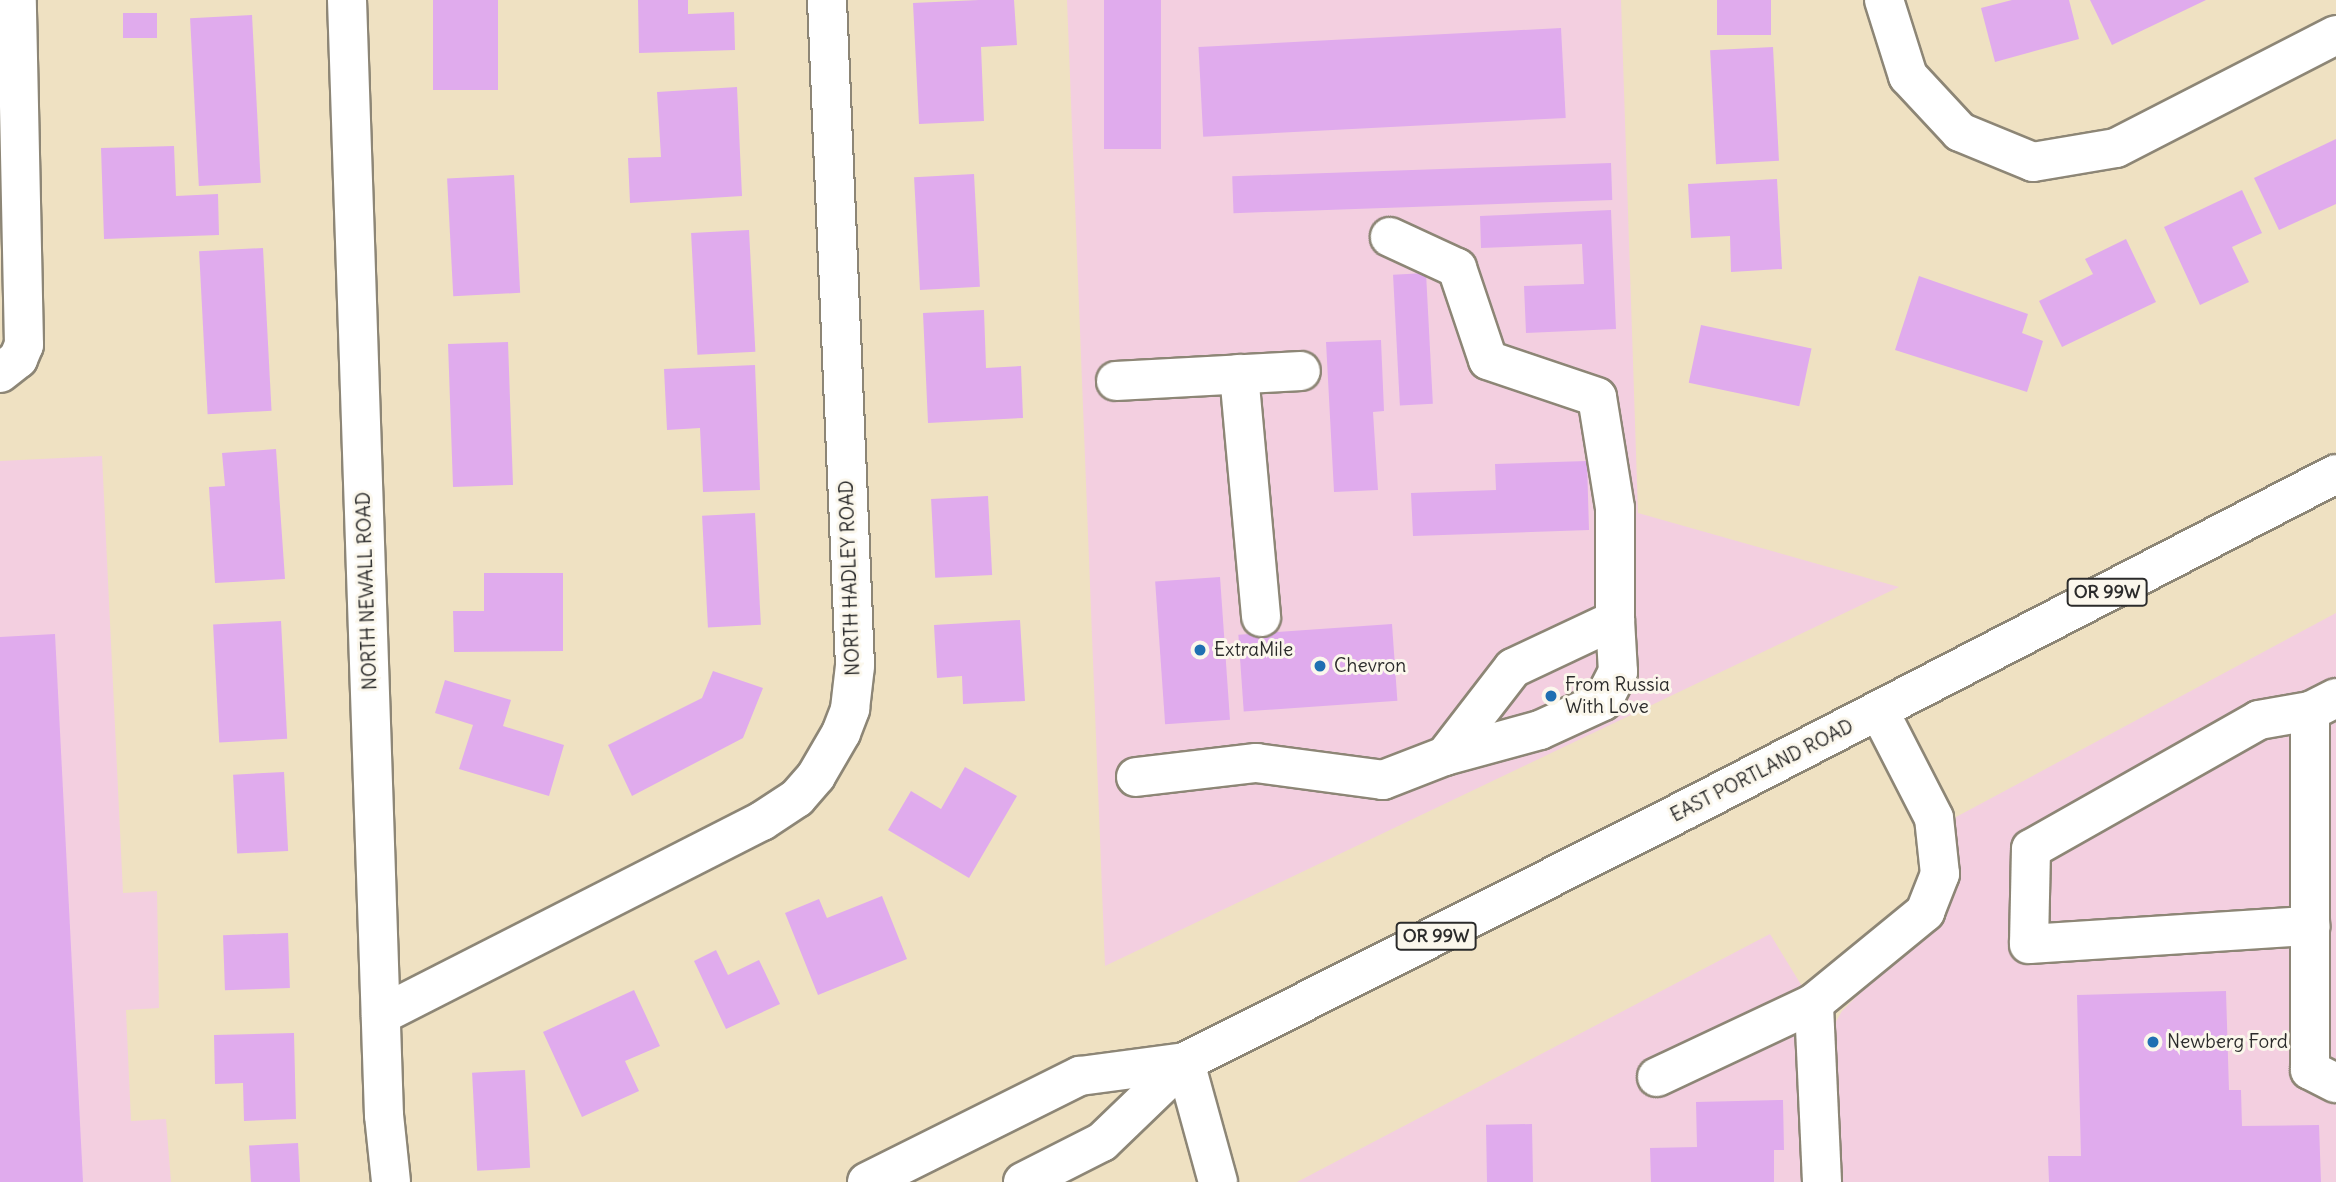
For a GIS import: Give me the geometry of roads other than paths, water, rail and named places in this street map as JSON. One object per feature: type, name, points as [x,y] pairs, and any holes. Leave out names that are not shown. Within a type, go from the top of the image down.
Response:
[{"type":"main road","points":[[0,373],[19,359],[24,345],[17,0]]},
{"type":"main road","name":"NORTH NEWALL ROAD","points":[[347,0],[381,1016],[391,1182]]},
{"type":"main road","name":"NORTH HADLEY ROAD","points":[[381,1016],[762,821],[797,798],[816,776],[841,733],[850,709],[855,666],[827,0]]},
{"type":"main road","points":[[1884,0],[1908,76],[1961,132],[2032,162],[2116,148],[2336,35]]},
{"type":"main road","points":[[1136,778],[1256,763],[1383,779],[1445,756],[1540,730],[1603,701],[1618,672],[1615,508],[1597,397],[1488,360],[1457,268],[1390,237]]},
{"type":"main road","points":[[1116,381],[1301,371]]},
{"type":"main road","points":[[1239,374],[1261,618]]},
{"type":"main road","name":"EAST PORTLAND ROAD","points":[[1023,1182],[1102,1142],[1185,1062],[1879,711],[2336,474]]},
{"type":"main road","points":[[1445,756],[1513,668],[1615,620]]},
{"type":"main road","points":[[2310,926],[2029,943],[2031,849],[2259,720],[2323,705],[2310,926],[2309,1070],[2336,1083]]},
{"type":"main road","points":[[1657,1077],[1814,1003],[1925,912],[1940,874],[1934,818],[1879,711]]},
{"type":"main road","points":[[1814,1003],[1822,1182]]},
{"type":"main road","points":[[1185,1062],[1218,1182]]},
{"type":"main road","name":"EAST PORTLAND ROAD","points":[[867,1182],[1080,1076],[1185,1062]]},
{"type":"place","name":"ExtraMile","points":[[1200,650]]},
{"type":"place","name":"Chevron","points":[[1320,666]]},
{"type":"place","name":"From Russia With Love","points":[[1551,696]]},
{"type":"place","name":"Newberg Ford","points":[[2153,1042]]}]
